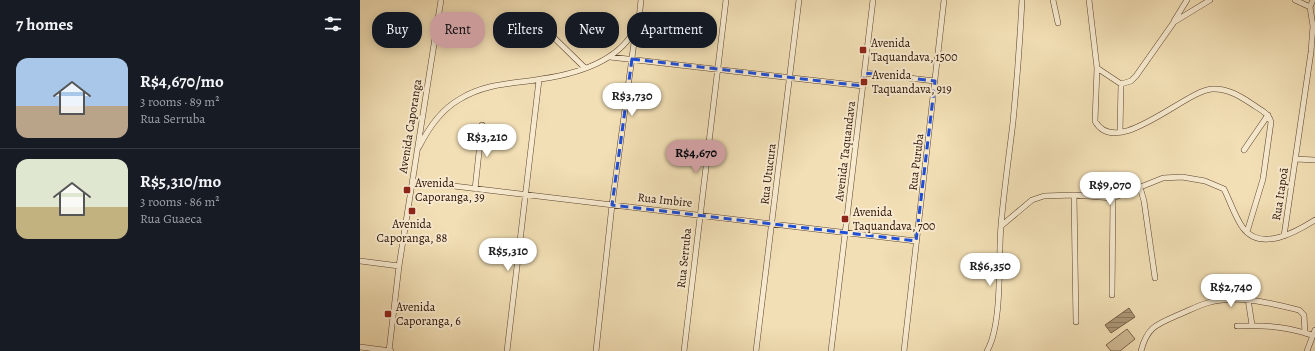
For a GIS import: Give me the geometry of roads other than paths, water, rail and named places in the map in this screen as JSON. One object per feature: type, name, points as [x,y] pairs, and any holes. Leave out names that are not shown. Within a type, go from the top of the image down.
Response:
[{"type":"street","name":"Avenida Caporanga","points":[[390,351],[399,266],[441,0]]},
{"type":"street","points":[[639,12],[641,0]]},
{"type":"street","name":"Rua Serruba","points":[[684,351],[699,214],[726,0]]},
{"type":"street","name":"Rua Utucura","points":[[756,351],[788,78],[799,0]]},
{"type":"street","name":"Avenida Taquandava","points":[[831,351],[865,73],[872,0]]},
{"type":"street","name":"Rua Puruba","points":[[904,351],[944,0]]},
{"type":"street","points":[[987,351],[990,346],[994,329],[998,300],[1000,226],[1013,121],[1022,0]]},
{"type":"street","points":[[1053,0],[1058,23]]},
{"type":"street","points":[[1000,226],[1032,200],[1044,196],[1074,195],[1113,198],[1163,178],[1182,177],[1206,181],[1221,186],[1224,189],[1242,227],[1247,232],[1263,179],[1271,122],[1268,115],[1231,92],[1211,88],[1198,93],[1150,122],[1120,132],[1105,131],[1098,128],[1095,121],[1097,68],[1089,0]]},
{"type":"street","points":[[1121,84],[1131,81],[1136,76],[1174,22],[1187,0]]},
{"type":"street","points":[[1174,22],[1210,0]]},
{"type":"street","points":[[1295,0],[1310,7],[1313,0]]},
{"type":"street","name":"Rua Itapoã","points":[[1247,232],[1253,236],[1263,239],[1284,236],[1313,52],[1313,26],[1310,7]]},
{"type":"street","points":[[417,151],[427,133],[439,117],[460,99],[481,89],[497,84],[539,80],[568,74],[610,57],[627,38]]},
{"type":"street","points":[[557,41],[584,68]]},
{"type":"street","points":[[596,351],[612,205],[633,48]]},
{"type":"street","points":[[610,57],[632,58],[863,86]]},
{"type":"street","points":[[1097,68],[1121,84]]},
{"type":"street","points":[[865,73],[935,81]]},
{"type":"street","points":[[507,351],[539,80]]},
{"type":"street","points":[[1120,132],[1121,84]]},
{"type":"street","points":[[1244,150],[1268,115]]},
{"type":"street","points":[[475,189],[482,125]]},
{"type":"street","points":[[1296,159],[1315,160]]},
{"type":"street","name":"Rua Imbire","points":[[412,181],[916,241]]},
{"type":"street","points":[[1140,187],[1144,201],[1155,278]]},
{"type":"street","points":[[1074,195],[1076,322]]},
{"type":"street","points":[[1112,295],[1113,198]]},
{"type":"street","points":[[1284,236],[1293,233],[1315,220]]},
{"type":"street","points":[[360,261],[399,266]]},
{"type":"street","points":[[1248,299],[1252,325]]},
{"type":"street","points":[[1141,351],[1145,337],[1158,323],[1208,303],[1248,299],[1299,310],[1304,315],[1305,333]]},
{"type":"street","points":[[1236,326],[1252,325],[1296,330],[1312,335]]},
{"type":"street","points":[[1307,351],[1315,330]]},
{"type":"street","points":[[360,347],[390,351]]},
{"type":"place","name":"Avenida Taquandava, 1500","points":[[863,50]]},
{"type":"place","name":"Avenida Taquandava, 919","points":[[864,82]]},
{"type":"place","name":"Avenida Caporanga, 39","points":[[407,190]]},
{"type":"place","name":"Avenida Caporanga, 88","points":[[412,211]]},
{"type":"place","name":"Avenida Taquandava, 700","points":[[845,219]]},
{"type":"place","name":"Avenida Caporanga, 6","points":[[388,314]]}]
